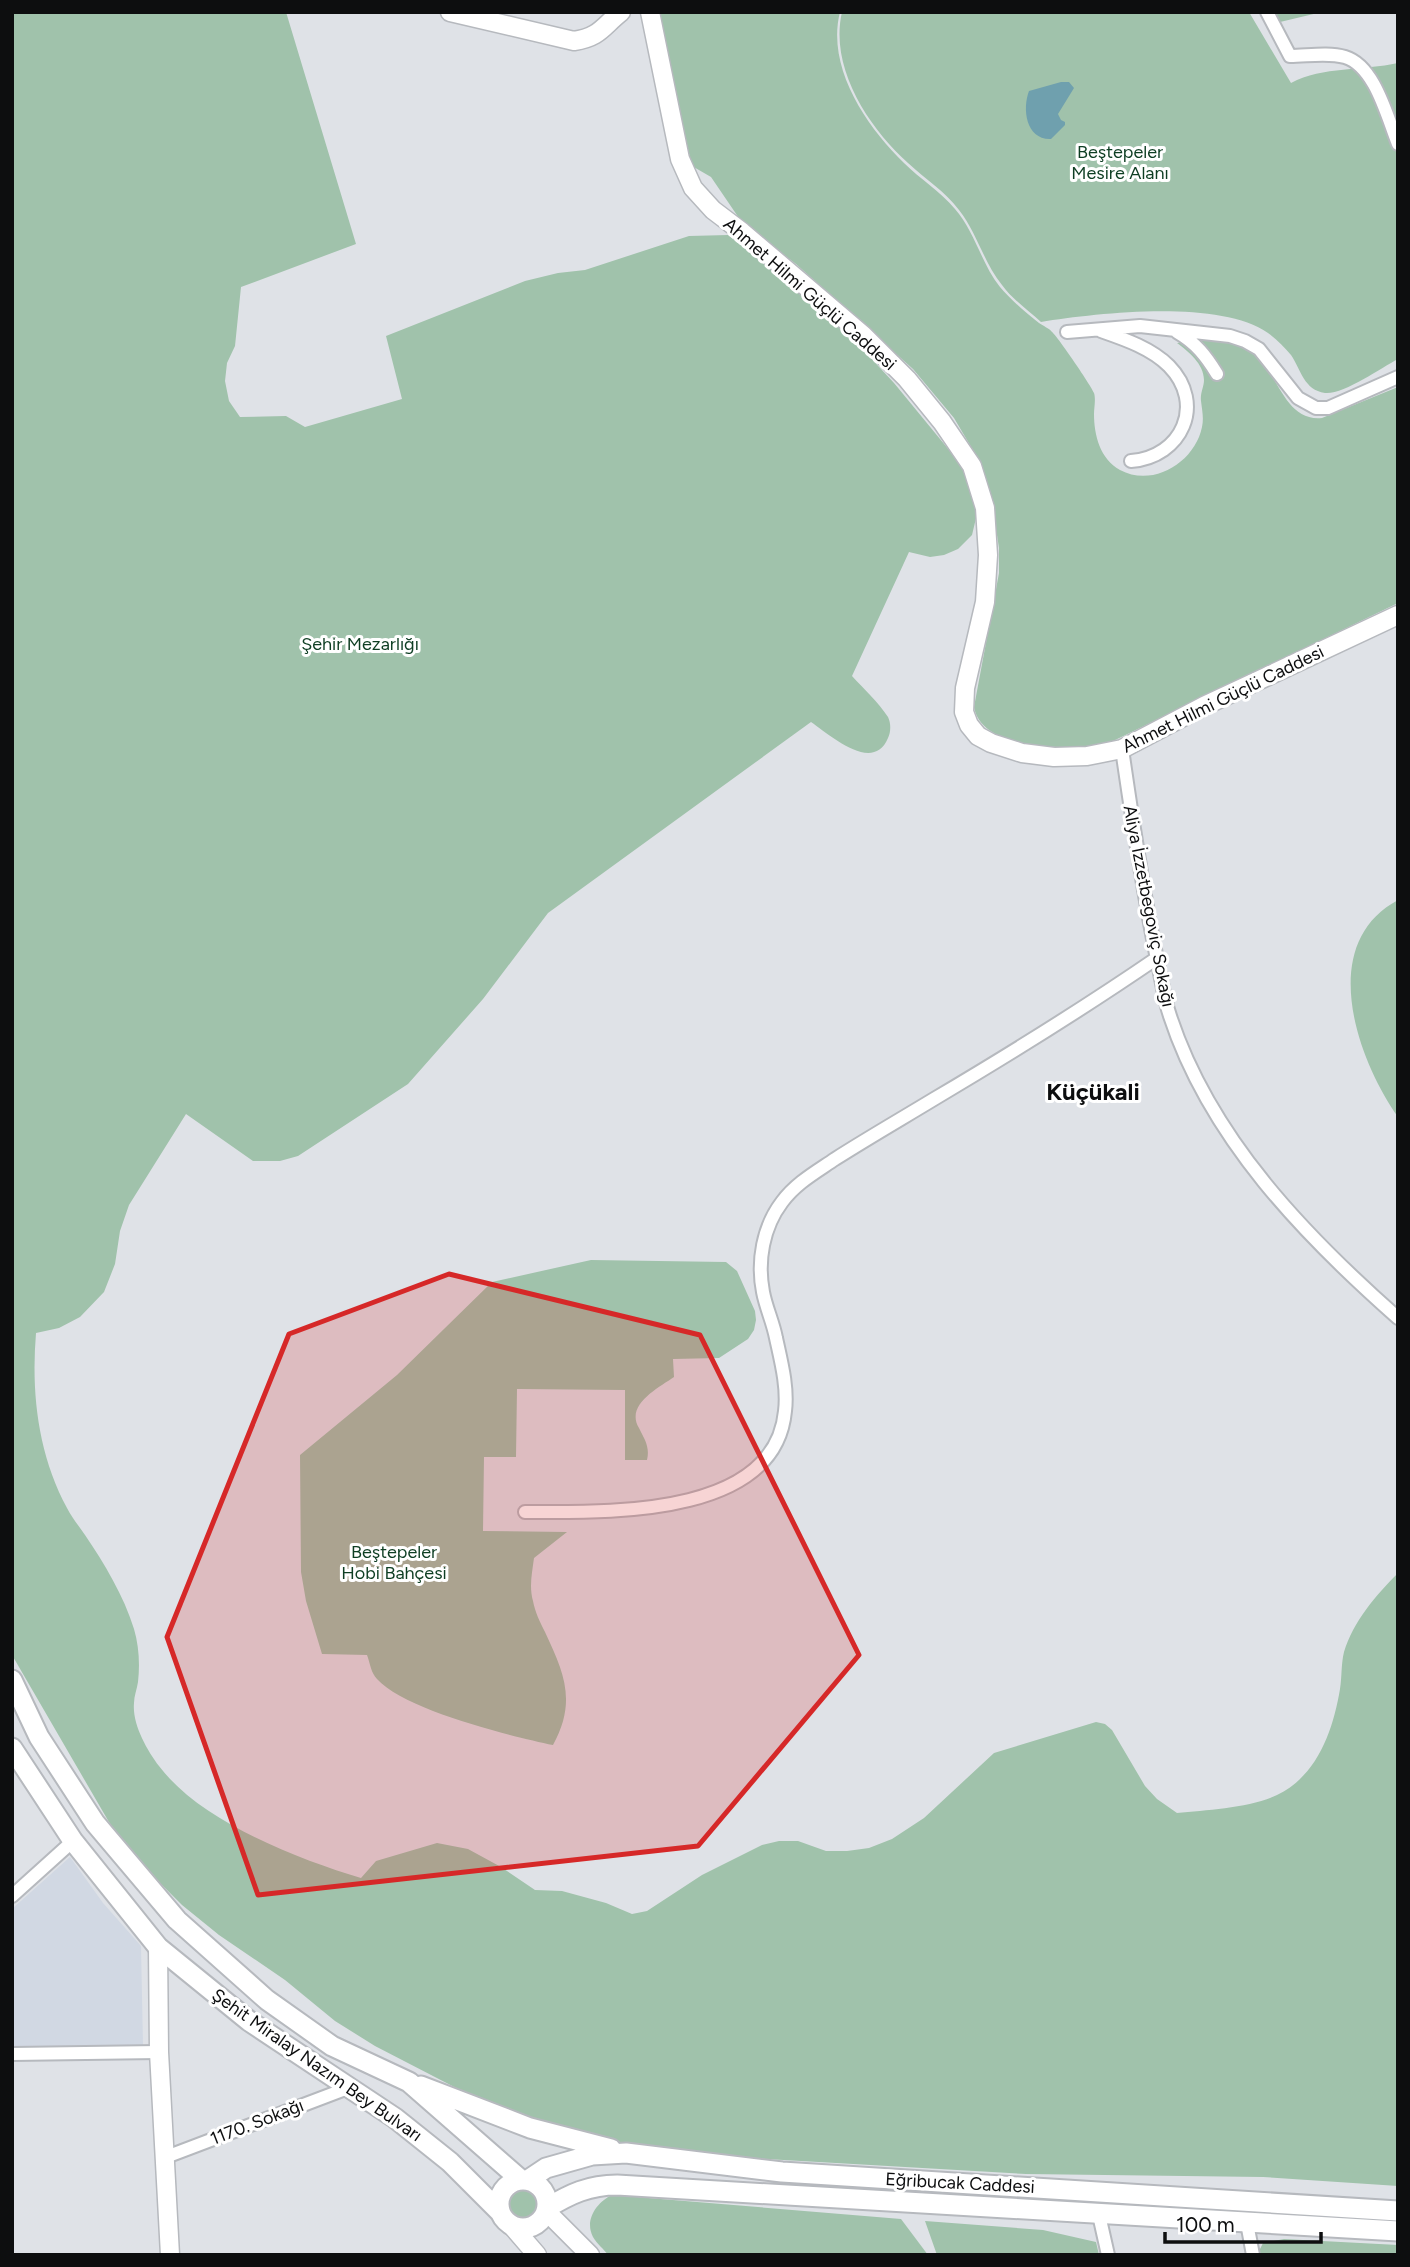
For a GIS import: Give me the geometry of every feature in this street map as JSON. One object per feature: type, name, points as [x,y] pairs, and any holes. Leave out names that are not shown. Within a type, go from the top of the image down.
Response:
[{"type":"main road","name":"Şehit Miralay Nazım Bey Bulvarı","points":[[12,1680],[39,1737],[96,1823],[177,1920],[267,2000],[332,2046],[409,2082],[525,2180]]},
{"type":"main road","name":"Şehit Miralay Nazım Bey Bulvarı","points":[[13,1751],[73,1842],[158,1947],[249,2021],[396,2118],[450,2162],[505,2219]]},
{"type":"main road","points":[[409,2082],[530,2128],[626,2153]]},
{"type":"main road","name":"Eğribucak Caddesi","points":[[525,2180],[546,2168],[592,2155],[626,2153],[782,2172],[1398,2211]]},
{"type":"main road","points":[[525,2180],[543,2190],[547,2209],[543,2219],[534,2226],[523,2229],[505,2219],[499,2197],[508,2185],[525,2180]]},
{"type":"main road","name":"Eğribucak Caddesi","points":[[547,2209],[570,2193],[590,2187],[617,2185],[1398,2231]]},
{"type":"street","points":[[450,12],[574,41],[599,33],[621,12]]},
{"type":"street","name":"Ahmet Hilmi Güçlü Caddesi","points":[[650,12],[680,159],[693,188],[713,211],[863,335],[907,379],[942,422],[972,466],[985,508],[989,555],[985,602],[965,688],[964,712],[969,725],[978,736],[990,743],[1022,753],[1054,757],[1087,756],[1122,749],[1204,706],[1398,615]]},
{"type":"street","points":[[1267,12],[1290,56],[1335,55],[1356,62],[1365,69],[1378,92],[1398,144]]},
{"type":"street","points":[[1067,332],[1140,326],[1230,336],[1259,349],[1298,398],[1316,408],[1328,408],[1398,377]]},
{"type":"street","points":[[1097,329],[1135,343],[1168,365],[1181,383],[1187,399],[1186,420],[1173,442],[1157,455],[1145,460],[1131,461]]},
{"type":"street","points":[[1172,329],[1191,340],[1206,355],[1217,374]]},
{"type":"street","name":"Aliya İzzetbegoviç Sokağı","points":[[1122,749],[1136,844],[1170,1016],[1200,1087],[1245,1160],[1307,1231],[1398,1318]]},
{"type":"street","points":[[525,1511],[610,1512],[667,1505],[723,1488],[751,1474],[766,1460],[777,1441],[785,1412],[784,1381],[776,1335],[763,1292],[761,1254],[768,1226],[781,1202],[799,1182],[1082,1009],[1157,958]]},
{"type":"street","points":[[12,1896],[73,1842]]},
{"type":"street","points":[[158,1947],[159,2052],[170,2255]]},
{"type":"street","points":[[12,2054],[159,2052]]},
{"type":"street","name":"1170. Sokağı","points":[[166,2157],[348,2088]]},
{"type":"street","points":[[547,2209],[590,2255]]},
{"type":"street","points":[[1099,2215],[1108,2255]]},
{"type":"street","points":[[505,2219],[537,2255]]},
{"type":"street","points":[[1247,2223],[1253,2255]]},
{"type":"highlighted area","points":[[449,1274],[700,1335],[859,1655],[698,1846],[258,1895],[167,1637],[289,1334]]},
{"type":"shaded area","points":[[70,1857],[103,1903],[141,1946],[143,2046],[12,2046],[12,1909]]},
{"type":"green space","name":"Şehir Mezarlığı","points":[[12,12],[286,12],[356,244],[241,287],[235,346],[227,363],[225,381],[229,401],[240,417],[286,416],[305,427],[402,399],[386,336],[525,281],[585,270],[689,236],[728,235],[856,342],[894,383],[963,467],[977,514],[972,535],[958,549],[930,557],[909,552],[852,676],[889,719],[889,736],[881,748],[872,753],[851,748],[811,722],[548,913],[483,999],[408,1084],[298,1156],[280,1161],[253,1161],[186,1114],[129,1205],[120,1231],[115,1264],[104,1292],[80,1317],[59,1328],[36,1333],[36,1400],[43,1445],[67,1508],[106,1568],[130,1617],[139,1662],[134,1698],[135,1719],[150,1752],[177,1786],[224,1821],[280,1849],[336,1870],[361,1878],[376,1861],[437,1843],[468,1849],[535,1890],[562,1891],[606,1903],[632,1914],[647,1911],[702,1875],[762,1845],[798,1841],[826,1851],[847,1851],[869,1848],[892,1839],[924,1818],[994,1753],[1096,1722],[1105,1724],[1112,1730],[1145,1786],[1157,1799],[1177,1813],[1241,1806],[1277,1795],[1303,1776],[1321,1751],[1337,1705],[1343,1657],[1348,1641],[1366,1610],[1398,1573],[1398,2186],[1263,2177],[1026,2174],[663,2153],[536,2121],[462,2091],[375,2046],[335,2021],[285,1980],[219,1935],[182,1905],[147,1870],[113,1829],[12,1655]]},
{"type":"green space","points":[[659,12],[840,12],[837,33],[839,54],[852,94],[863,113],[904,163],[955,209],[1000,287],[1051,331],[1067,352],[1094,393],[1094,422],[1103,453],[1120,470],[1133,475],[1159,474],[1182,461],[1198,440],[1203,424],[1203,374],[1195,358],[1177,343],[1222,341],[1247,348],[1266,367],[1288,402],[1308,417],[1322,418],[1398,387],[1398,603],[1111,742],[1055,747],[1012,741],[994,733],[981,722],[974,707],[999,573],[999,548],[991,496],[980,462],[954,418],[913,369],[796,264],[743,224],[711,177],[692,166],[668,65]]},
{"type":"green space","name":"Beştepeler Mesire Alanı","points":[[842,12],[1249,12],[1291,83],[1330,71],[1398,63],[1398,359],[1342,390],[1325,393],[1308,384],[1291,355],[1280,343],[1247,322],[1190,312],[1158,311],[1041,322],[1002,285],[971,228],[953,203],[893,149],[867,115],[847,75],[841,54]]},
{"type":"green space","points":[[1275,12],[1322,12],[1280,22]]},
{"type":"green space","points":[[1398,900],[1398,1117],[1369,1065],[1358,1034],[1352,1003],[1351,973],[1358,944],[1373,920]]},
{"type":"green space","name":"Beştepeler Hobi Bahçesi","points":[[591,1260],[726,1262],[737,1271],[755,1311],[756,1320],[748,1339],[719,1358],[673,1359],[674,1377],[645,1398],[636,1412],[636,1420],[647,1447],[647,1460],[625,1460],[625,1390],[517,1389],[516,1457],[484,1457],[483,1531],[567,1532],[534,1558],[531,1580],[535,1609],[558,1661],[565,1687],[565,1715],[553,1745],[459,1720],[410,1701],[377,1679],[367,1655],[322,1654],[306,1601],[301,1572],[300,1455],[397,1375],[492,1282]]},
{"type":"green space","points":[[523,2190],[533,2194],[537,2204],[533,2214],[523,2218],[513,2214],[509,2204],[513,2194]]},
{"type":"green space","points":[[612,2195],[901,2219],[928,2255],[608,2255],[593,2237],[590,2224],[597,2207]]},
{"type":"green space","points":[[925,2221],[1043,2230],[1096,2242],[1099,2255],[937,2255]]},
{"type":"green space","points":[[1284,2239],[1398,2245],[1398,2255],[1257,2255],[1263,2243]]},
{"type":"water","points":[[1069,82],[1074,88],[1058,114],[1065,125],[1051,139],[1043,138],[1031,129],[1028,122],[1026,106],[1029,91]]},
{"type":"district","name":"Küçükali","points":[[1093,1092]]}]
